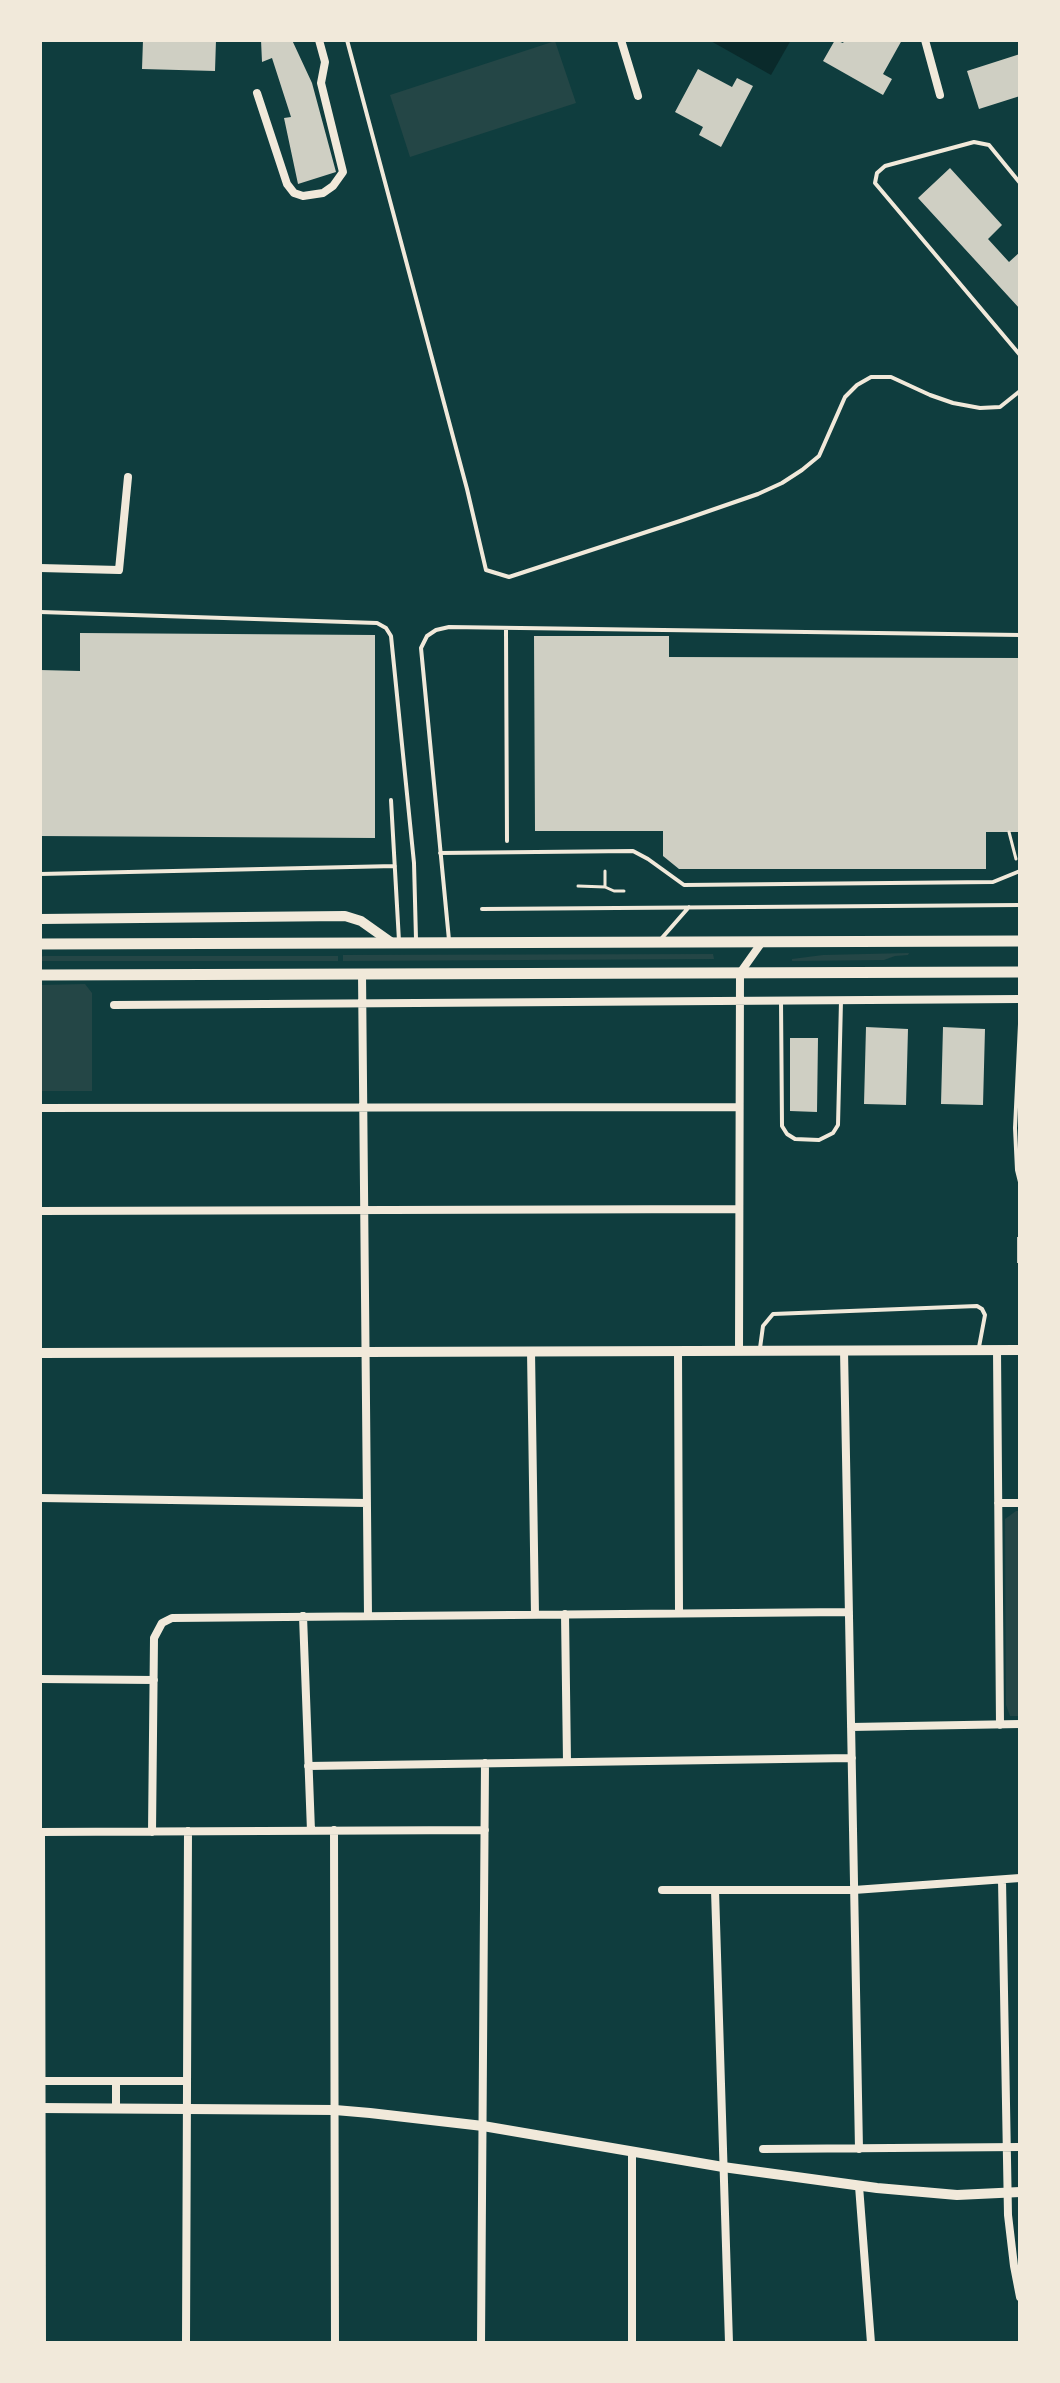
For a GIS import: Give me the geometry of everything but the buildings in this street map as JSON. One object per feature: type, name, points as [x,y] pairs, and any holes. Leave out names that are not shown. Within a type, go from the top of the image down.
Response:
[{"type":"main road","points":[[40,944],[1020,941]]},
{"type":"main road","points":[[40,975],[1020,972]]},
{"type":"street","points":[[257,93],[287,184],[294,193],[303,196],[323,193],[333,186],[343,172],[321,83],[325,62],[319,40]]},
{"type":"street","points":[[621,40],[638,96]]},
{"type":"street","points":[[925,40],[940,95]]},
{"type":"street","points":[[40,568],[119,570],[128,477]]},
{"type":"street","points":[[40,919],[345,916],[361,921],[396,943]]},
{"type":"street","points":[[739,1351],[740,973],[762,942]]},
{"type":"street","points":[[362,974],[368,1616]]},
{"type":"street","points":[[114,1005],[1020,999]]},
{"type":"street","points":[[40,1108],[739,1107]]},
{"type":"street","points":[[40,1211],[739,1209]]},
{"type":"street","points":[[844,1350],[859,2149]]},
{"type":"street","points":[[997,1350],[1000,1725]]},
{"type":"street","points":[[40,1354],[1020,1350]]},
{"type":"street","points":[[531,1351],[535,1615]]},
{"type":"street","points":[[678,1351],[679,1613]]},
{"type":"street","points":[[40,1498],[367,1503]]},
{"type":"street","points":[[998,1503],[1020,1503]]},
{"type":"street","points":[[152,1832],[154,1638],[162,1623],[178,1617],[849,1612]]},
{"type":"street","points":[[565,1614],[567,1762]]},
{"type":"street","points":[[303,1616],[311,1831]]},
{"type":"street","points":[[40,1679],[154,1680]]},
{"type":"street","points":[[851,1727],[1020,1724]]},
{"type":"street","points":[[308,1766],[852,1758]]},
{"type":"street","points":[[481,2343],[485,1763]]},
{"type":"street","points":[[334,1830],[335,2343]]},
{"type":"street","points":[[42,2343],[41,1832],[485,1830]]},
{"type":"street","points":[[186,2343],[188,1831]]},
{"type":"street","points":[[662,1890],[854,1890],[1020,1878]]},
{"type":"street","points":[[1002,1880],[1007,2193],[1011,2246],[1020,2297]]},
{"type":"street","points":[[715,1890],[729,2343]]},
{"type":"street","points":[[41,2081],[187,2081]]},
{"type":"street","points":[[116,2081],[116,2109]]},
{"type":"street","points":[[41,2108],[335,2110],[406,2116],[859,2186],[926,2193],[1020,2192]]},
{"type":"street","points":[[763,2149],[1020,2147]]},
{"type":"street","points":[[632,2151],[632,2343]]},
{"type":"street","points":[[859,2186],[871,2343]]},
{"type":"lane","points":[[347,40],[486,570],[509,577],[680,521],[782,483],[819,456],[845,397],[871,377],[891,377],[930,395],[980,408],[1000,407],[1020,391]]},
{"type":"lane","points":[[1020,183],[989,145],[974,142],[885,166],[877,173],[875,183],[1020,355]]},
{"type":"lane","points":[[40,612],[377,623],[386,628],[391,636],[413,848],[417,943]]},
{"type":"lane","points":[[449,943],[421,648],[427,636],[436,630],[449,627],[1020,635]]},
{"type":"lane","points":[[506,630],[507,841]]},
{"type":"lane","points":[[391,800],[396,943]]},
{"type":"lane","points":[[440,853],[633,851],[684,885],[993,882],[1020,871]]},
{"type":"lane","points":[[40,874],[395,866]]},
{"type":"lane","points":[[482,909],[1020,905]]},
{"type":"lane","points":[[658,942],[689,907]]},
{"type":"lane","points":[[781,1001],[782,1126],[795,1139],[819,1140],[833,1133],[838,1125],[841,1001]]},
{"type":"lane","points":[[1020,1024],[1015,1128],[1020,1182]]},
{"type":"lane","points":[[759,1350],[763,1326],[773,1314],[977,1306],[985,1315],[978,1350]]},
{"type":"path","points":[[605,871],[605,887]]},
{"type":"path","points":[[578,886],[624,891]]},
{"type":"shaded area","points":[[709,40],[791,40],[771,75]]},
{"type":"shaded area","points":[[555,41],[576,103],[410,157],[390,95]]},
{"type":"shaded area","points":[[909,953],[884,960],[792,961],[823,955]]},
{"type":"shaded area","points":[[713,954],[714,959],[343,961],[343,955]]},
{"type":"shaded area","points":[[44,956],[338,956],[338,961],[40,961],[40,957]]},
{"type":"shaded area","points":[[85,984],[92,993],[92,1091],[40,1091],[40,985]]},
{"type":"shaded area","points":[[1020,1511],[1020,1716],[1010,1716],[1006,1705],[1005,1519]]}]
